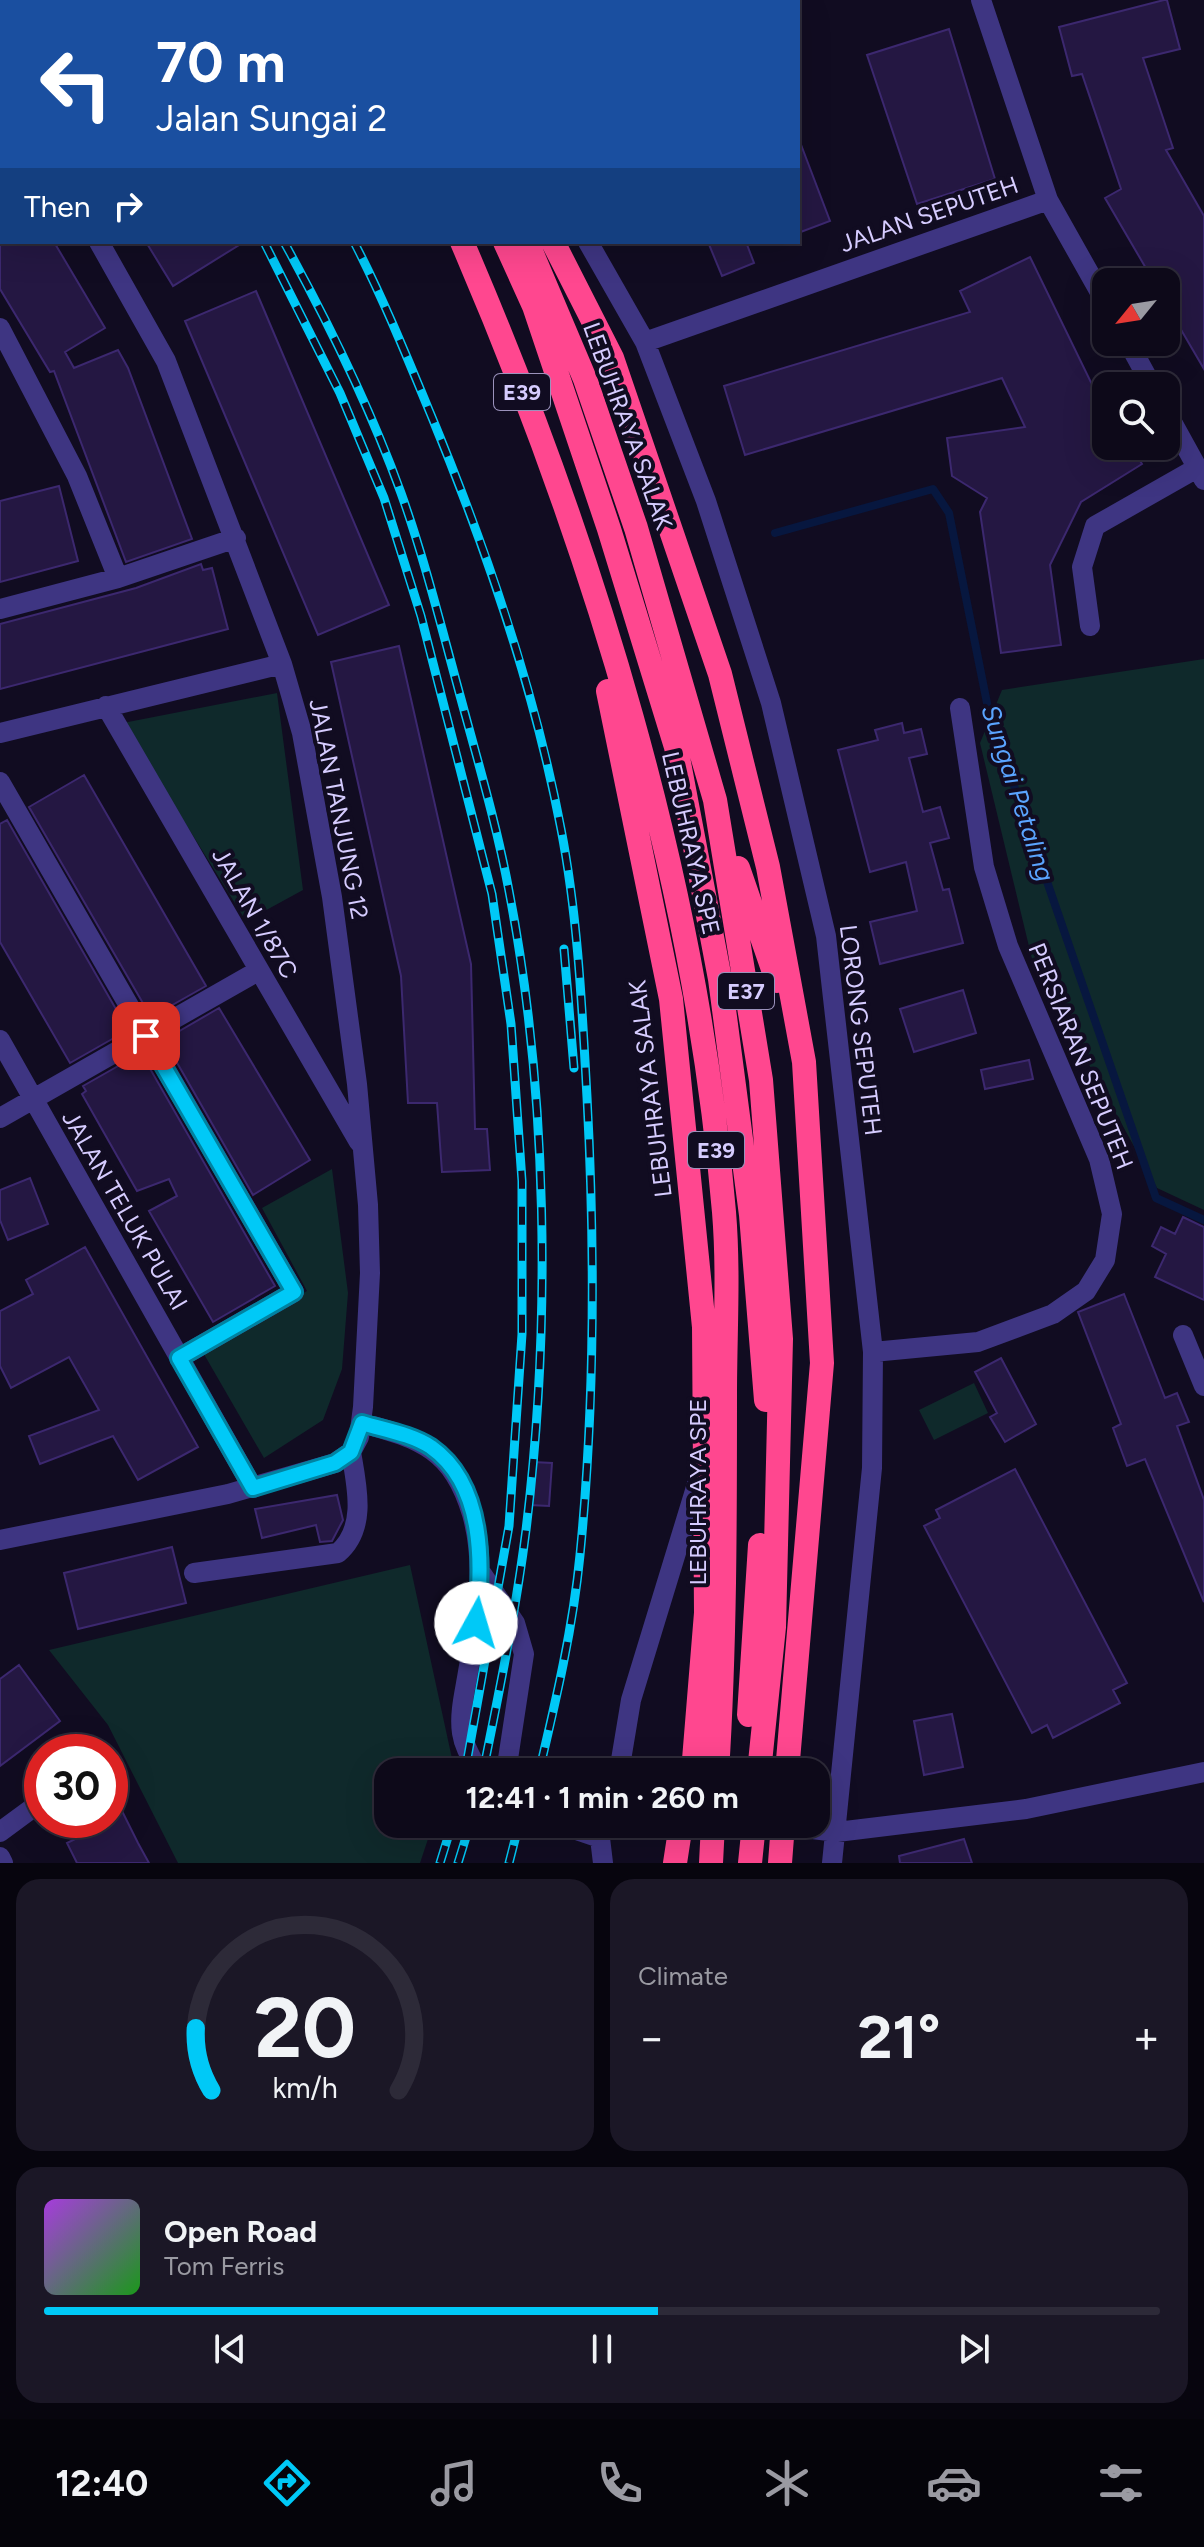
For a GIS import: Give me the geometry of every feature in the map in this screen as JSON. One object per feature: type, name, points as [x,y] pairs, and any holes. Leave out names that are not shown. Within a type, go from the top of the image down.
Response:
[{"type":"highway","name":"LEBUHRAYA SALAK","points":[[445,244],[530,437],[608,688],[671,999],[704,1327],[706,1613],[693,1758]]},
{"type":"highway","name":"LEBUHRAYA SPE","points":[[463,244],[496,321],[574,534],[638,738],[693,984],[725,1215],[725,1643],[718,1758]]},
{"type":"highway","name":"LEBUHRAYA SPE","points":[[506,244],[534,306],[599,499],[676,747],[720,979],[751,1215],[767,1416],[745,1758]]},
{"type":"highway","name":"LEBUHRAYA SALAK","points":[[528,244],[585,379],[636,528],[715,800],[761,1080],[781,1339],[774,1627],[760,1758]]},
{"type":"highway","points":[[554,244],[612,358],[720,674],[768,867],[804,1062],[822,1363],[788,1758]]},
{"type":"highway","points":[[715,800],[804,1062]]},
{"type":"highway","points":[[675,1863],[679,1838]]},
{"type":"highway","points":[[687,1863],[688,1838]]},
{"type":"highway","points":[[711,1863],[712,1838]]},
{"type":"highway","points":[[780,1863],[782,1838]]},
{"type":"highway","points":[[737,1863],[750,1844]]},
{"type":"street","points":[[981,0],[1048,200],[1092,278]]},
{"type":"street","name":"JALAN SEPUTEH","points":[[645,342],[1048,200]]},
{"type":"street","name":"JALAN TANJUNG 12","points":[[100,244],[166,361],[236,538],[282,664],[302,733],[332,897],[357,1084],[371,1243],[362,1423],[351,1452]]},
{"type":"street","name":"LORONG SEPUTEH","points":[[589,244],[645,342],[706,501],[771,703],[826,936],[873,1352],[872,1468],[832,1863]]},
{"type":"street","points":[[0,328],[77,476],[118,578]]},
{"type":"street","points":[[1090,626],[1082,567],[1095,526],[1201,474],[1180,436]]},
{"type":"street","points":[[0,609],[118,578],[236,538]]},
{"type":"street","points":[[0,733],[282,664]]},
{"type":"street","name":"JALAN 1/87C","points":[[106,706],[361,1146]]},
{"type":"street","name":"PERSIARAN SEPUTEH","points":[[873,1352],[978,1342],[1053,1314],[1086,1291],[1105,1260],[1112,1214],[1099,1159],[1008,946],[984,867],[960,708]]},
{"type":"street","points":[[0,782],[294,1292],[179,1358]]},
{"type":"street","points":[[0,1118],[258,971]]},
{"type":"street","name":"JALAN TELUK PULAI","points":[[0,1040],[253,1488]]},
{"type":"street","points":[[1183,1335],[1204,1386]]},
{"type":"street","points":[[362,1423],[410,1436],[431,1447],[452,1470],[467,1499],[475,1526],[482,1574],[462,1722],[465,1746],[471,1758]]},
{"type":"street","points":[[0,1540],[253,1488],[335,1463],[351,1452],[359,1499],[351,1542],[338,1553],[194,1573]]},
{"type":"street","points":[[621,1758],[631,1700],[705,1459]]},
{"type":"street","points":[[482,1574],[515,1623],[524,1654],[508,1758]]},
{"type":"street","points":[[830,1831],[1026,1809],[1204,1772]]},
{"type":"street","points":[[0,1832],[24,1814]]},
{"type":"street","points":[[602,1838],[603,1863]]},
{"type":"street","points":[[0,1857],[3,1863]]},
{"type":"green space","points":[[1204,659],[1204,1210],[1157,1188],[1033,963],[980,743],[1002,690]]},
{"type":"green space","points":[[277,693],[303,890],[246,921],[123,723]]},
{"type":"green space","points":[[332,1169],[348,1293],[342,1369],[323,1420],[264,1458],[201,1349],[307,1291],[262,1208]]},
{"type":"green space","points":[[974,1383],[988,1413],[934,1440],[919,1410]]},
{"type":"green space","points":[[410,1565],[452,1758],[374,1758],[374,1838],[428,1838],[420,1863],[178,1863],[128,1764],[128,1734],[113,1734],[49,1650]]},
{"type":"building","points":[[1167,0],[1180,49],[1143,58],[1173,148],[1166,150],[1204,216],[1204,369],[1180,328],[1180,268],[1146,268],[1105,198],[1121,189],[1082,74],[1072,76],[1059,27]]},
{"type":"building","points":[[949,29],[995,179],[917,204],[867,55]]},
{"type":"building","points":[[800,142],[830,221],[800,232]]},
{"type":"building","points":[[0,244],[55,244],[105,328],[65,352],[74,368],[118,350],[128,368],[192,539],[126,562],[54,371],[50,372],[0,289]]},
{"type":"building","points":[[147,244],[241,244],[173,286]]},
{"type":"building","points":[[709,244],[747,244],[754,263],[722,276]]},
{"type":"building","points":[[1030,257],[1092,385],[1092,460],[1140,460],[1142,464],[1081,502],[1050,565],[1061,645],[1001,653],[980,512],[987,498],[952,476],[947,438],[1025,427],[1002,378],[745,455],[724,386],[970,312],[960,291]]},
{"type":"building","points":[[256,291],[389,605],[318,635],[185,321]]},
{"type":"building","points":[[59,486],[78,561],[0,582],[0,501]]},
{"type":"building","points":[[201,564],[203,570],[212,568],[228,629],[0,689],[0,624],[136,588]]},
{"type":"building","points":[[399,646],[471,964],[475,1129],[487,1129],[490,1170],[442,1172],[437,1103],[408,1103],[401,976],[331,662]]},
{"type":"building","points":[[902,723],[904,733],[921,729],[927,754],[909,758],[923,812],[940,807],[949,838],[930,843],[943,890],[949,889],[963,943],[880,964],[870,922],[917,911],[906,862],[870,872],[838,750],[878,740],[875,730]]},
{"type":"building","points":[[84,775],[206,986],[151,1017],[29,807]]},
{"type":"building","points":[[7,820],[128,1030],[70,1063],[0,942],[0,824]]},
{"type":"building","points":[[963,990],[976,1033],[914,1052],[900,1009]]},
{"type":"building","points":[[219,1008],[310,1160],[253,1195],[164,1040]]},
{"type":"building","points":[[141,1053],[275,1286],[213,1322],[149,1211],[177,1196],[169,1179],[137,1191],[82,1094],[86,1091],[83,1086]]},
{"type":"building","points":[[1029,1060],[1033,1079],[985,1089],[981,1070]]},
{"type":"building","points":[[30,1178],[48,1224],[8,1240],[0,1220],[0,1190]]},
{"type":"building","points":[[1183,1217],[1204,1227],[1204,1300],[1155,1277],[1166,1254],[1152,1246],[1161,1227],[1175,1234]]},
{"type":"building","points":[[85,1247],[198,1447],[138,1480],[113,1436],[40,1464],[29,1436],[99,1410],[69,1357],[11,1388],[0,1366],[0,1311],[33,1294],[26,1280]]},
{"type":"building","points":[[1124,1294],[1165,1398],[1177,1393],[1189,1422],[1177,1426],[1204,1500],[1204,1602],[1145,1459],[1127,1466],[1113,1428],[1121,1424],[1078,1312]]},
{"type":"building","points":[[1001,1358],[1036,1424],[1005,1442],[990,1417],[997,1413],[975,1372]]},
{"type":"building","points":[[533,1462],[552,1463],[549,1506],[529,1505]]},
{"type":"building","points":[[1015,1469],[1127,1683],[1113,1690],[1120,1703],[1053,1738],[1047,1725],[1032,1733],[924,1526],[940,1518],[936,1510]]},
{"type":"building","points":[[337,1495],[343,1520],[332,1541],[320,1542],[316,1525],[262,1538],[255,1509]]},
{"type":"building","points":[[172,1547],[186,1603],[78,1629],[64,1573]]},
{"type":"building","points":[[19,1665],[60,1721],[43,1734],[24,1734],[24,1748],[0,1766],[0,1679]]},
{"type":"building","points":[[952,1714],[963,1767],[924,1775],[914,1721]]},
{"type":"building","points":[[128,1823],[149,1863],[77,1863],[67,1843],[77,1838],[128,1838]]},
{"type":"building","points":[[964,1839],[972,1863],[900,1863],[899,1856]]},
{"type":"waterway","name":"Sungai Petaling","points":[[775,533],[933,489],[949,513],[989,713],[1156,1198],[1204,1220]]},
{"type":"railway","points":[[265,244],[340,393],[384,498],[421,616],[492,894],[511,1024],[522,1181],[522,1334],[509,1526],[468,1758]]},
{"type":"railway","points":[[285,244],[362,397],[410,518],[493,818],[522,968],[532,1047],[542,1210],[539,1372],[522,1560],[486,1758]]},
{"type":"railway","points":[[355,244],[431,415],[489,567],[537,723],[572,895],[590,1154],[589,1441],[573,1610],[542,1758]]},
{"type":"railway","points":[[564,949],[574,1068]]},
{"type":"railway","points":[[440,1863],[448,1838]]},
{"type":"railway","points":[[458,1863],[466,1838]]},
{"type":"railway","points":[[509,1863],[515,1838]]},
{"type":"route","points":[[146,1036],[294,1292],[179,1358],[253,1488],[335,1463],[351,1452],[362,1423],[410,1436],[431,1447],[452,1470],[467,1499],[475,1526],[482,1574],[476,1623]]}]
